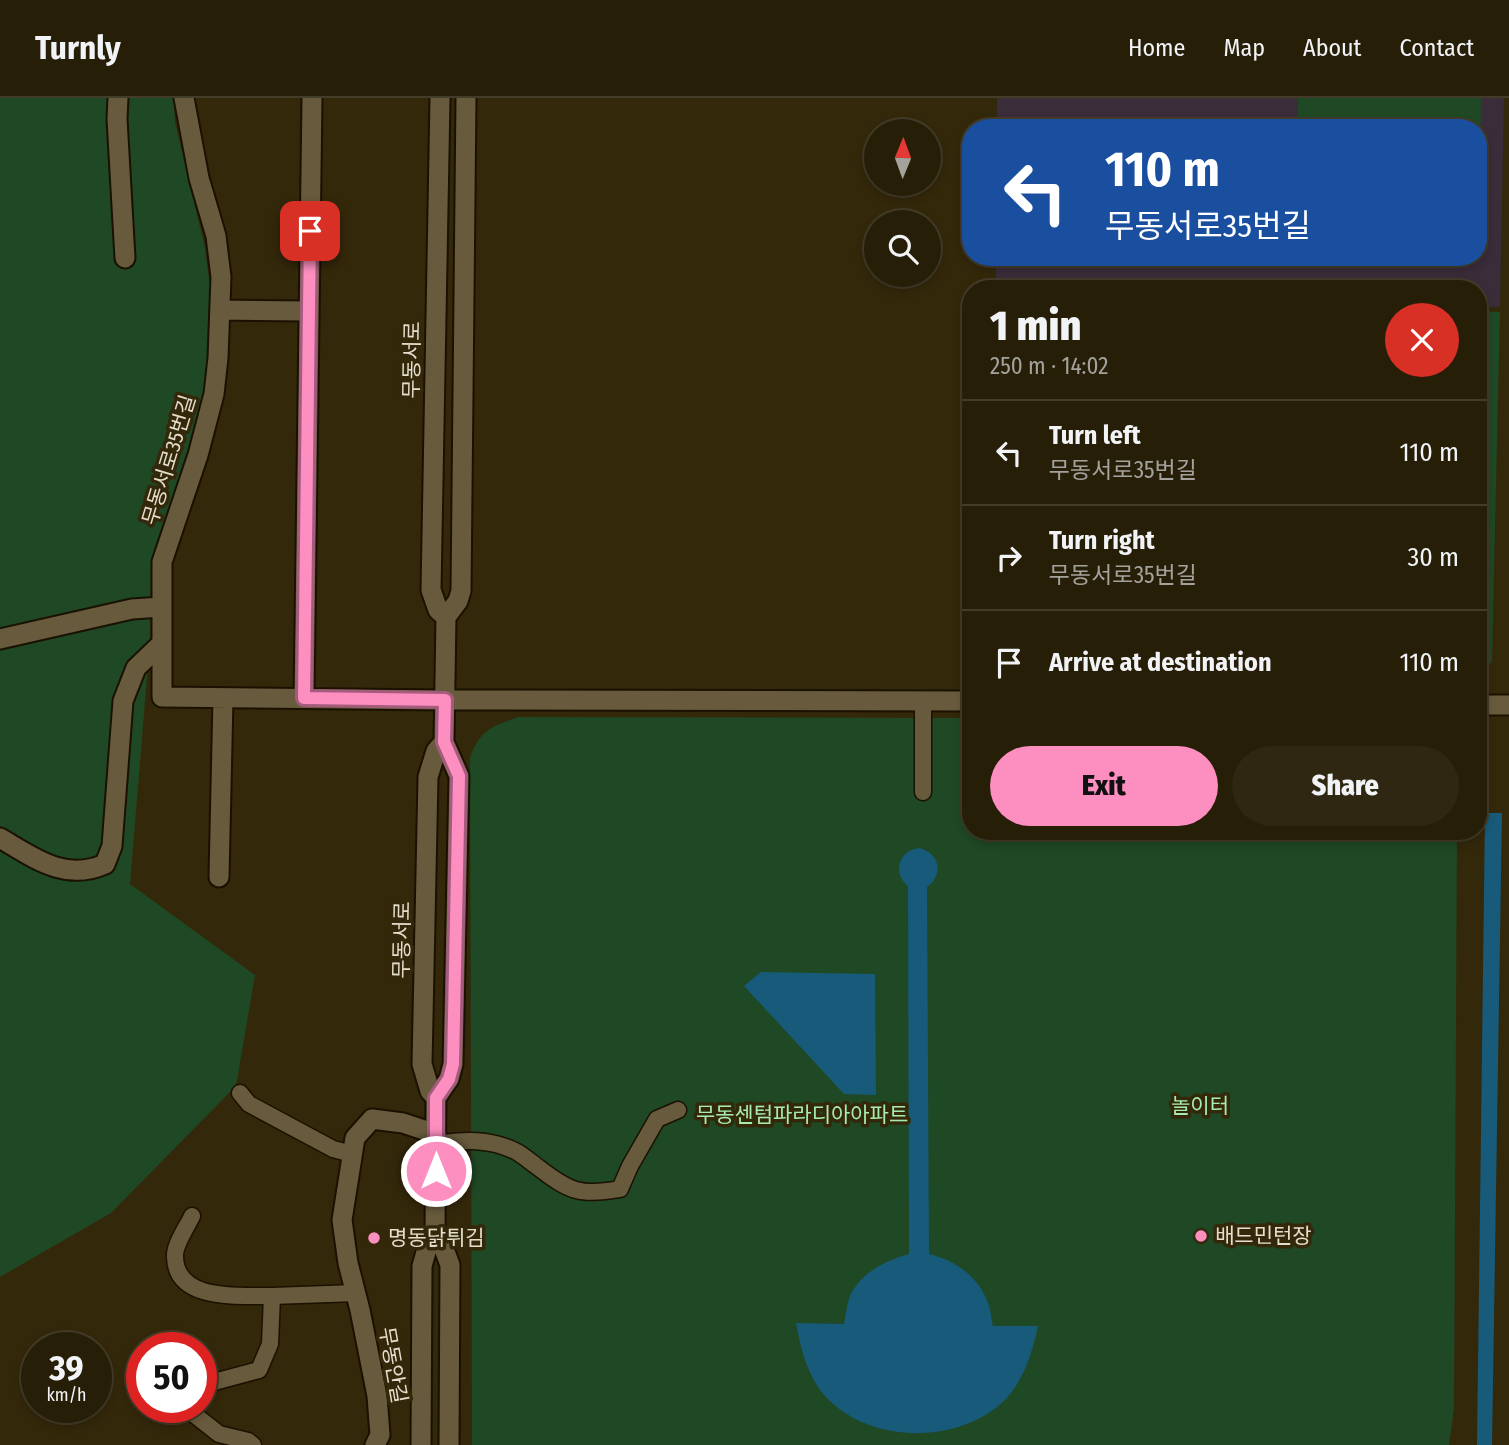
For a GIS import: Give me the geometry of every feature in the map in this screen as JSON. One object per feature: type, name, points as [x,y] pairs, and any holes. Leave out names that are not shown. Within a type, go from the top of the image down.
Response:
[{"type":"street","points":[[118,98],[125,258]]},
{"type":"street","name":"무동서로35번길","points":[[184,98],[199,178],[216,236],[221,277],[220,310],[214,394],[198,455],[163,562],[162,697],[962,701]]},
{"type":"street","points":[[304,698],[312,98]]},
{"type":"street","name":"무동서로","points":[[440,98],[431,590],[438,610],[446,618]]},
{"type":"street","name":"무동서로","points":[[421,1445],[422,1266],[430,1238],[435,1232],[436,1098],[449,1079],[453,1064],[459,776],[444,742],[446,618],[458,601],[461,591],[466,98]]},
{"type":"street","points":[[220,310],[309,311]]},
{"type":"street","points":[[0,639],[132,609],[162,607]]},
{"type":"street","points":[[0,838],[50,867],[90,871],[105,864],[112,846],[123,701],[136,667],[161,644]]},
{"type":"street","points":[[1487,705],[1509,705],[1509,690]]},
{"type":"street","points":[[219,877],[223,698]]},
{"type":"street","name":"무동서로","points":[[436,1098],[430,1091],[422,1064],[428,777],[436,751],[444,742]]},
{"type":"street","name":"무동안길","points":[[375,1445],[380,1435],[377,1396],[348,1264],[342,1220],[355,1138],[372,1119],[403,1123],[436,1139]]},
{"type":"street","name":"무동서로","points":[[435,1232],[450,1265],[449,1445]]},
{"type":"lane","points":[[923,700],[923,792]]},
{"type":"lane","points":[[240,1093],[249,1104],[261,1111],[333,1149],[352,1154]]},
{"type":"lane","points":[[436,1139],[491,1143],[518,1152],[570,1189],[592,1194],[620,1189],[657,1119],[678,1110]]},
{"type":"lane","points":[[192,1216],[174,1255],[178,1273],[194,1287],[225,1297],[356,1293]]},
{"type":"lane","points":[[217,1381],[259,1370],[270,1344],[272,1296]]},
{"type":"lane","points":[[205,1423],[219,1434],[248,1441],[253,1445]]},
{"type":"shaded area","points":[[997,98],[1504,98],[1500,307],[1487,307],[1487,280],[996,280],[996,266],[1487,266],[1487,119],[997,119]]},
{"type":"green space","points":[[0,98],[174,98],[175,122],[205,248],[212,302],[207,376],[187,459],[151,564],[150,641],[130,884],[255,975],[236,1086],[111,1213],[0,1277]]},
{"type":"green space","points":[[1298,98],[1481,98],[1481,119],[1298,119]]},
{"type":"green space","points":[[1487,311],[1500,312],[1492,661],[1487,668]]},
{"type":"green space","name":"무동센텀파라디아아파트","points":[[518,717],[962,718],[962,840],[1457,840],[1454,1409],[1449,1445],[472,1445],[470,757],[478,740],[488,730]]},
{"type":"water","points":[[1487,813],[1502,813],[1492,1445],[1477,1445],[1485,840],[1487,840]]},
{"type":"water","points":[[919,848],[931,855],[937,865],[936,877],[927,887],[929,1254],[957,1265],[979,1285],[988,1303],[993,1326],[1038,1326],[1027,1364],[1006,1399],[987,1414],[965,1425],[915,1433],[890,1431],[866,1424],[844,1412],[825,1396],[809,1371],[796,1323],[844,1324],[850,1296],[861,1280],[883,1264],[909,1254],[908,886],[899,869],[906,853]]},
{"type":"water","points":[[761,972],[875,974],[876,1095],[844,1094],[744,986]]},
{"type":"place","name":"배드민턴장","points":[[1201,1236]]},
{"type":"place","name":"명동닭튀김","points":[[374,1238]]},
{"type":"route","points":[[310,231],[304,698],[445,700],[444,742],[459,776],[453,1064],[449,1079],[436,1098],[436,1171]]},
{"type":"park label","name":"놀이터","points":[[1200,1106]]}]
